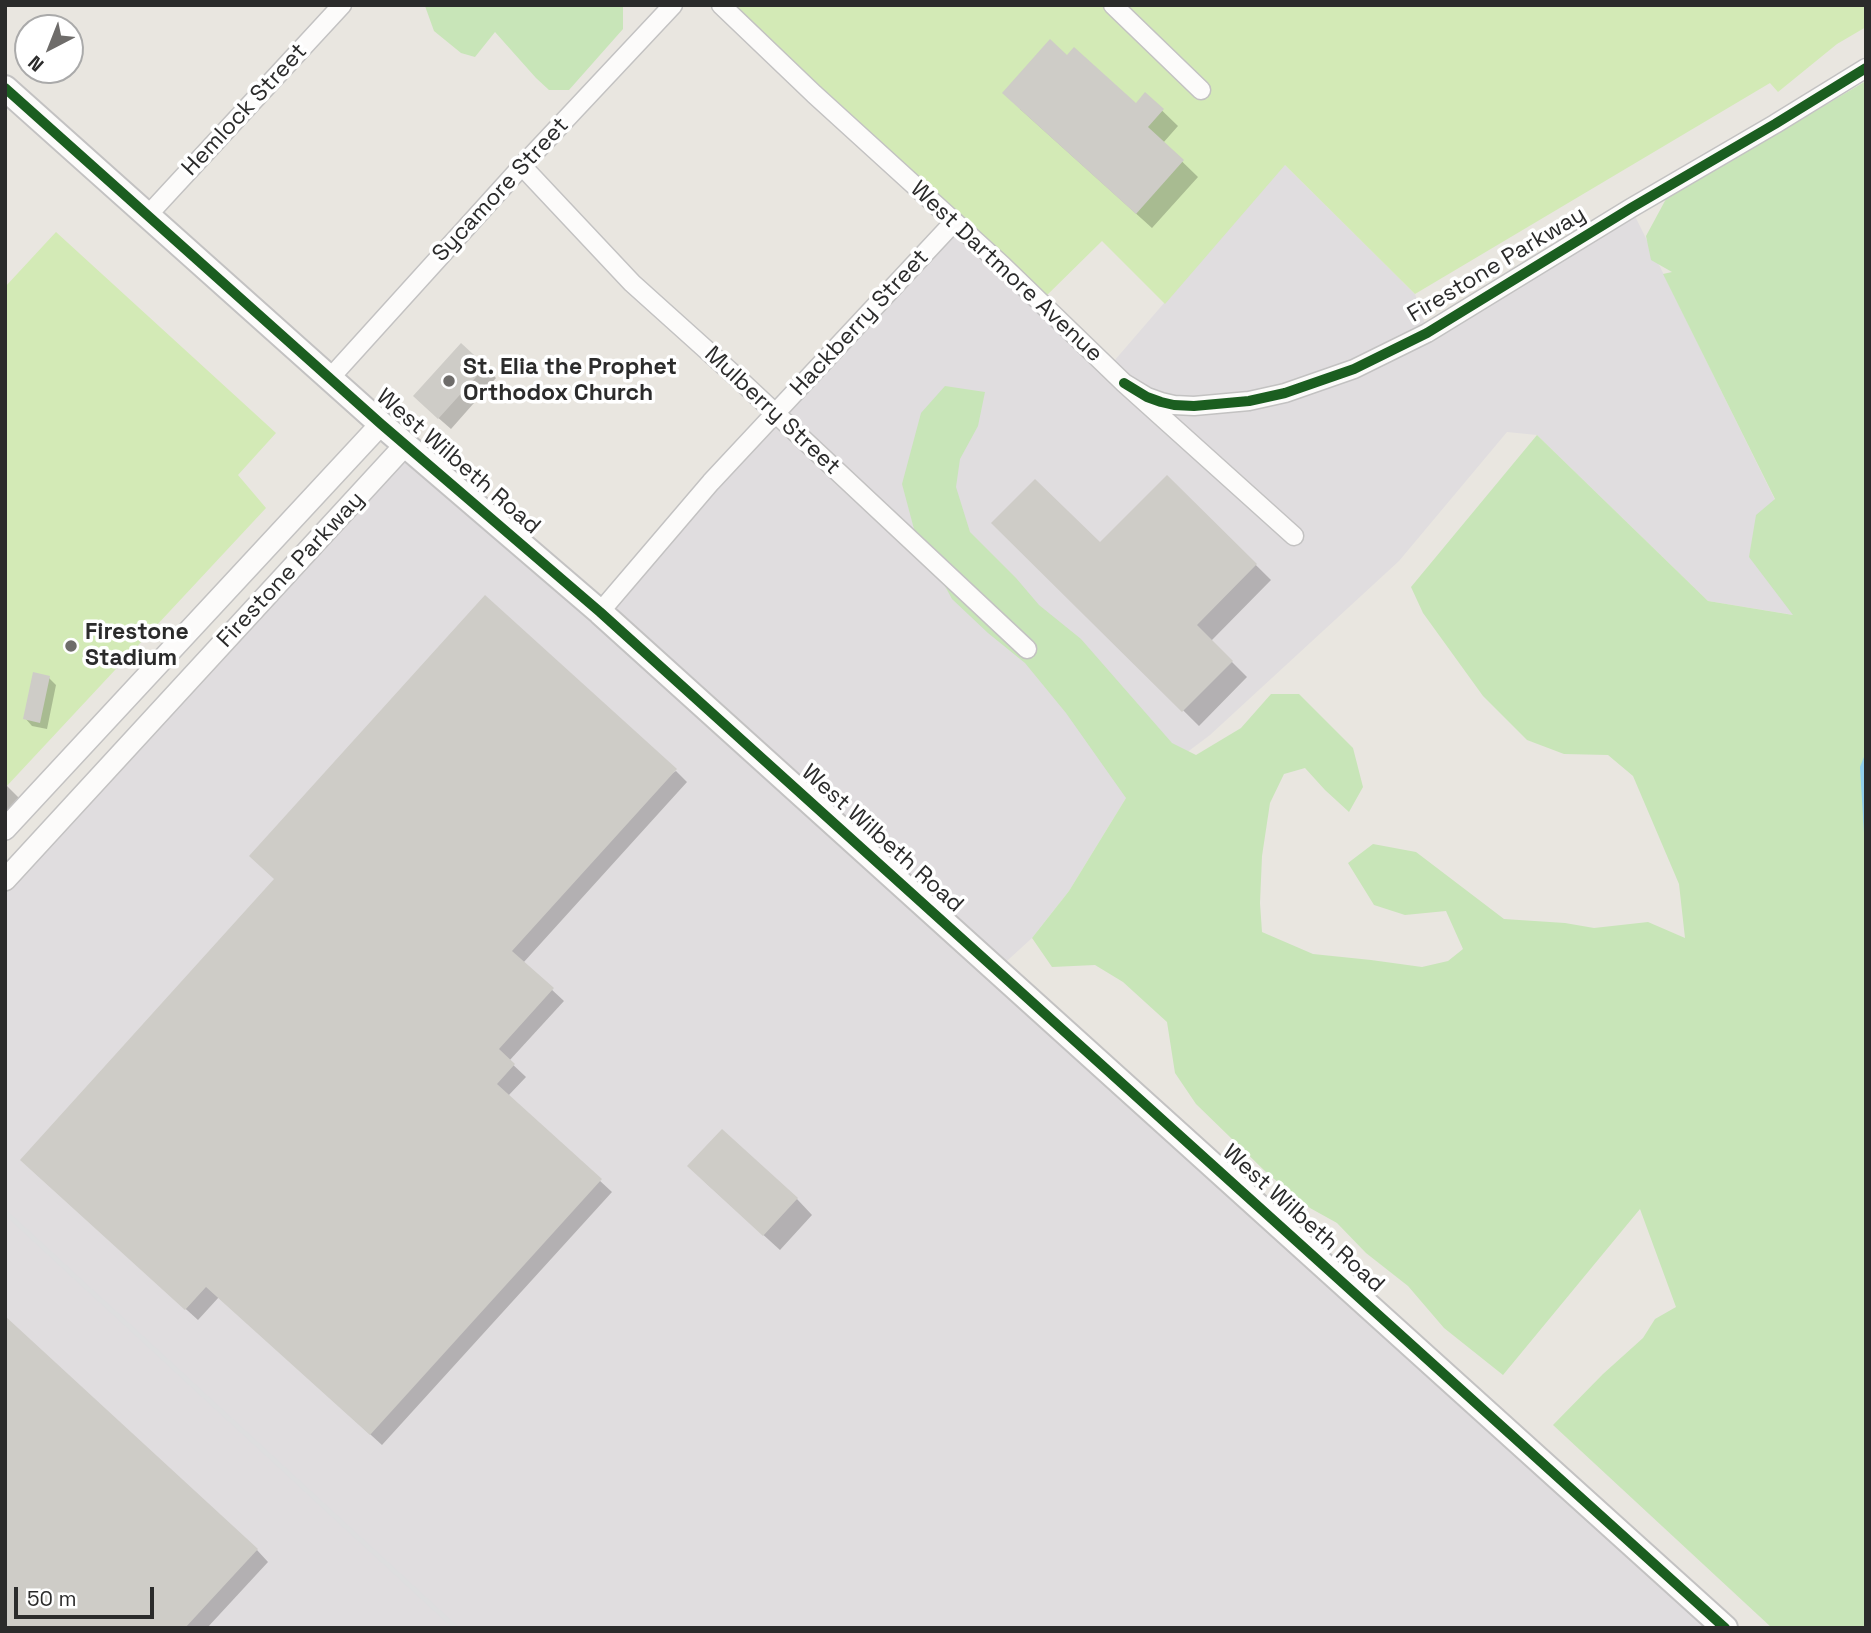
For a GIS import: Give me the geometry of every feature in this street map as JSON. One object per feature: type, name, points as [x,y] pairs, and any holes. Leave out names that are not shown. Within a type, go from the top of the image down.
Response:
[{"type":"main road","name":"West Wilbeth Road","points":[[5,88],[381,424],[600,612],[1725,1628]]},
{"type":"street","name":"Hemlock Street","points":[[148,215],[342,5]]},
{"type":"street","name":"Sycamore Street","points":[[331,377],[522,166],[673,5]]},
{"type":"street","name":"West Dartmore Avenue","points":[[721,5],[814,94],[1003,266],[1124,383],[1294,536]]},
{"type":"street","points":[[1113,5],[1201,90]]},
{"type":"street","name":"Firestone Parkway","points":[[1124,383],[1161,402],[1194,406],[1249,401],[1286,393],[1354,369],[1427,333],[1630,208],[1866,68]]},
{"type":"street","name":"Mulberry Street","points":[[522,166],[632,283],[1027,649]]},
{"type":"street","name":"Hackberry Street","points":[[600,612],[708,485],[954,222]]},
{"type":"street","name":"Firestone Parkway","points":[[5,829],[381,424]]},
{"type":"street","name":"Firestone Parkway","points":[[5,880],[406,444]]},
{"type":"shaded area","points":[[1284,164],[1415,294],[1428,333],[1631,208],[1775,500],[1794,615],[1708,601],[1537,435],[1507,432],[1399,561],[1210,735],[1126,798],[1069,891],[1032,938],[997,970],[600,612],[954,222],[1108,368]]},
{"type":"shaded area","points":[[406,444],[1725,1628],[5,1628],[5,880]]},
{"type":"green space","points":[[623,5],[623,29],[569,90],[549,90],[495,32],[475,57],[461,53],[434,31],[425,6]]},
{"type":"green space","points":[[722,5],[1866,5],[1866,27],[1837,44],[1778,92],[1770,83],[1415,294],[1285,165],[1165,304],[1102,241],[1040,302]]},
{"type":"green space","points":[[1866,81],[1866,1628],[1772,1628],[1553,1425],[1643,1338],[1655,1319],[1676,1307],[1640,1209],[1503,1375],[1444,1328],[1408,1286],[1366,1253],[1337,1223],[1310,1208],[1268,1174],[1196,1104],[1175,1073],[1167,1022],[1123,982],[1095,965],[1052,967],[1032,938],[1069,891],[1126,798],[1066,713],[1025,663],[952,599],[914,529],[902,484],[921,413],[945,386],[985,392],[978,426],[960,459],[956,487],[970,532],[1039,605],[1081,639],[1172,743],[1196,755],[1241,728],[1271,694],[1299,694],[1353,748],[1363,787],[1349,812],[1305,768],[1284,774],[1270,803],[1262,856],[1262,932],[1313,954],[1422,967],[1448,961],[1463,949],[1446,911],[1405,915],[1374,905],[1348,863],[1373,844],[1416,852],[1504,919],[1594,928],[1648,922],[1685,938],[1679,884],[1633,776],[1608,755],[1564,754],[1527,740],[1483,696],[1423,613],[1411,587],[1537,435],[1708,601],[1793,615],[1749,557],[1756,515],[1775,499],[1663,274],[1672,272],[1651,260],[1646,236],[1666,199]]},
{"type":"green space","name":"Firestone Stadium","points":[[56,232],[276,433],[238,475],[266,508],[5,788],[5,287]]},
{"type":"water","points":[[1866,752],[1866,866],[1860,767]]},
{"type":"building","points":[[1050,39],[1067,55],[1074,47],[1136,103],[1145,92],[1164,109],[1148,127],[1184,160],[1136,214],[1002,93]]},
{"type":"building","name":"St. Elia the Prophet Orthodox Church","points":[[461,343],[486,366],[438,419],[413,396]]},
{"type":"building","points":[[1167,475],[1257,564],[1197,625],[1233,661],[1182,712],[991,523],[1035,479],[1100,542]]},
{"type":"building","points":[[485,595],[677,769],[512,951],[554,988],[499,1049],[515,1064],[497,1084],[602,1179],[370,1435],[206,1287],[185,1310],[20,1160],[274,879],[249,856]]},
{"type":"building","points":[[33,672],[50,676],[40,723],[23,719]]},
{"type":"building","points":[[722,1129],[798,1198],[763,1236],[687,1166]]},
{"type":"building","points":[[5,1316],[258,1549],[185,1628],[5,1628]]},
{"type":"railway","points":[[5,1212],[456,1628]]},
{"type":"cycle path","points":[[1124,383],[1161,402],[1194,406],[1249,401],[1285,393],[1354,369],[1427,333],[1866,68]]},
{"type":"cycle path","points":[[5,88],[381,424],[600,612],[1725,1628]]},
{"type":"place","name":"St. Elia the Prophet Orthodox Church","points":[[449,381]]},
{"type":"place","name":"Firestone Stadium","points":[[71,646]]}]
